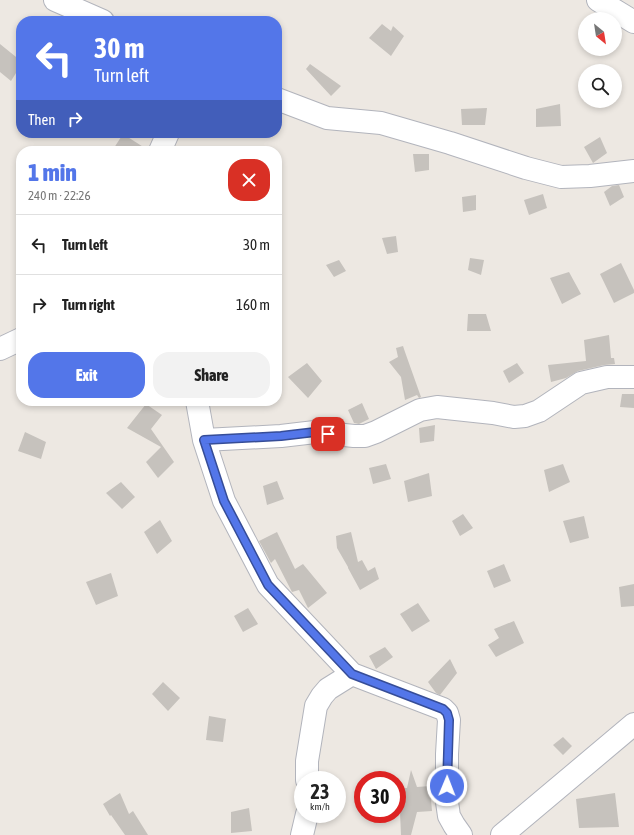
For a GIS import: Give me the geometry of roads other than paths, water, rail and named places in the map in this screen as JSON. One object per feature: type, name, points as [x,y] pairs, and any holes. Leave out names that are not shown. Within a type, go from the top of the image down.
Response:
[{"type":"street","points":[[54,0],[91,16]]},
{"type":"street","points":[[598,0],[634,22]]},
{"type":"street","points":[[282,101],[326,118],[381,123],[450,143],[526,168],[561,177],[590,176],[634,171]]},
{"type":"street","points":[[0,349],[16,341]]},
{"type":"street","points":[[204,440],[281,436],[315,432],[365,436],[420,410],[437,407],[514,417],[526,416],[539,411],[582,383],[607,378],[634,377]]},
{"type":"street","points":[[198,406],[204,440],[224,501],[268,585],[352,674],[443,709],[447,713],[449,720],[447,802],[449,816],[461,835]]},
{"type":"street","points":[[307,771],[307,761],[316,706],[328,688],[352,674]]},
{"type":"street","points":[[502,835],[634,724]]},
{"type":"street","points":[[302,835],[305,823]]}]
